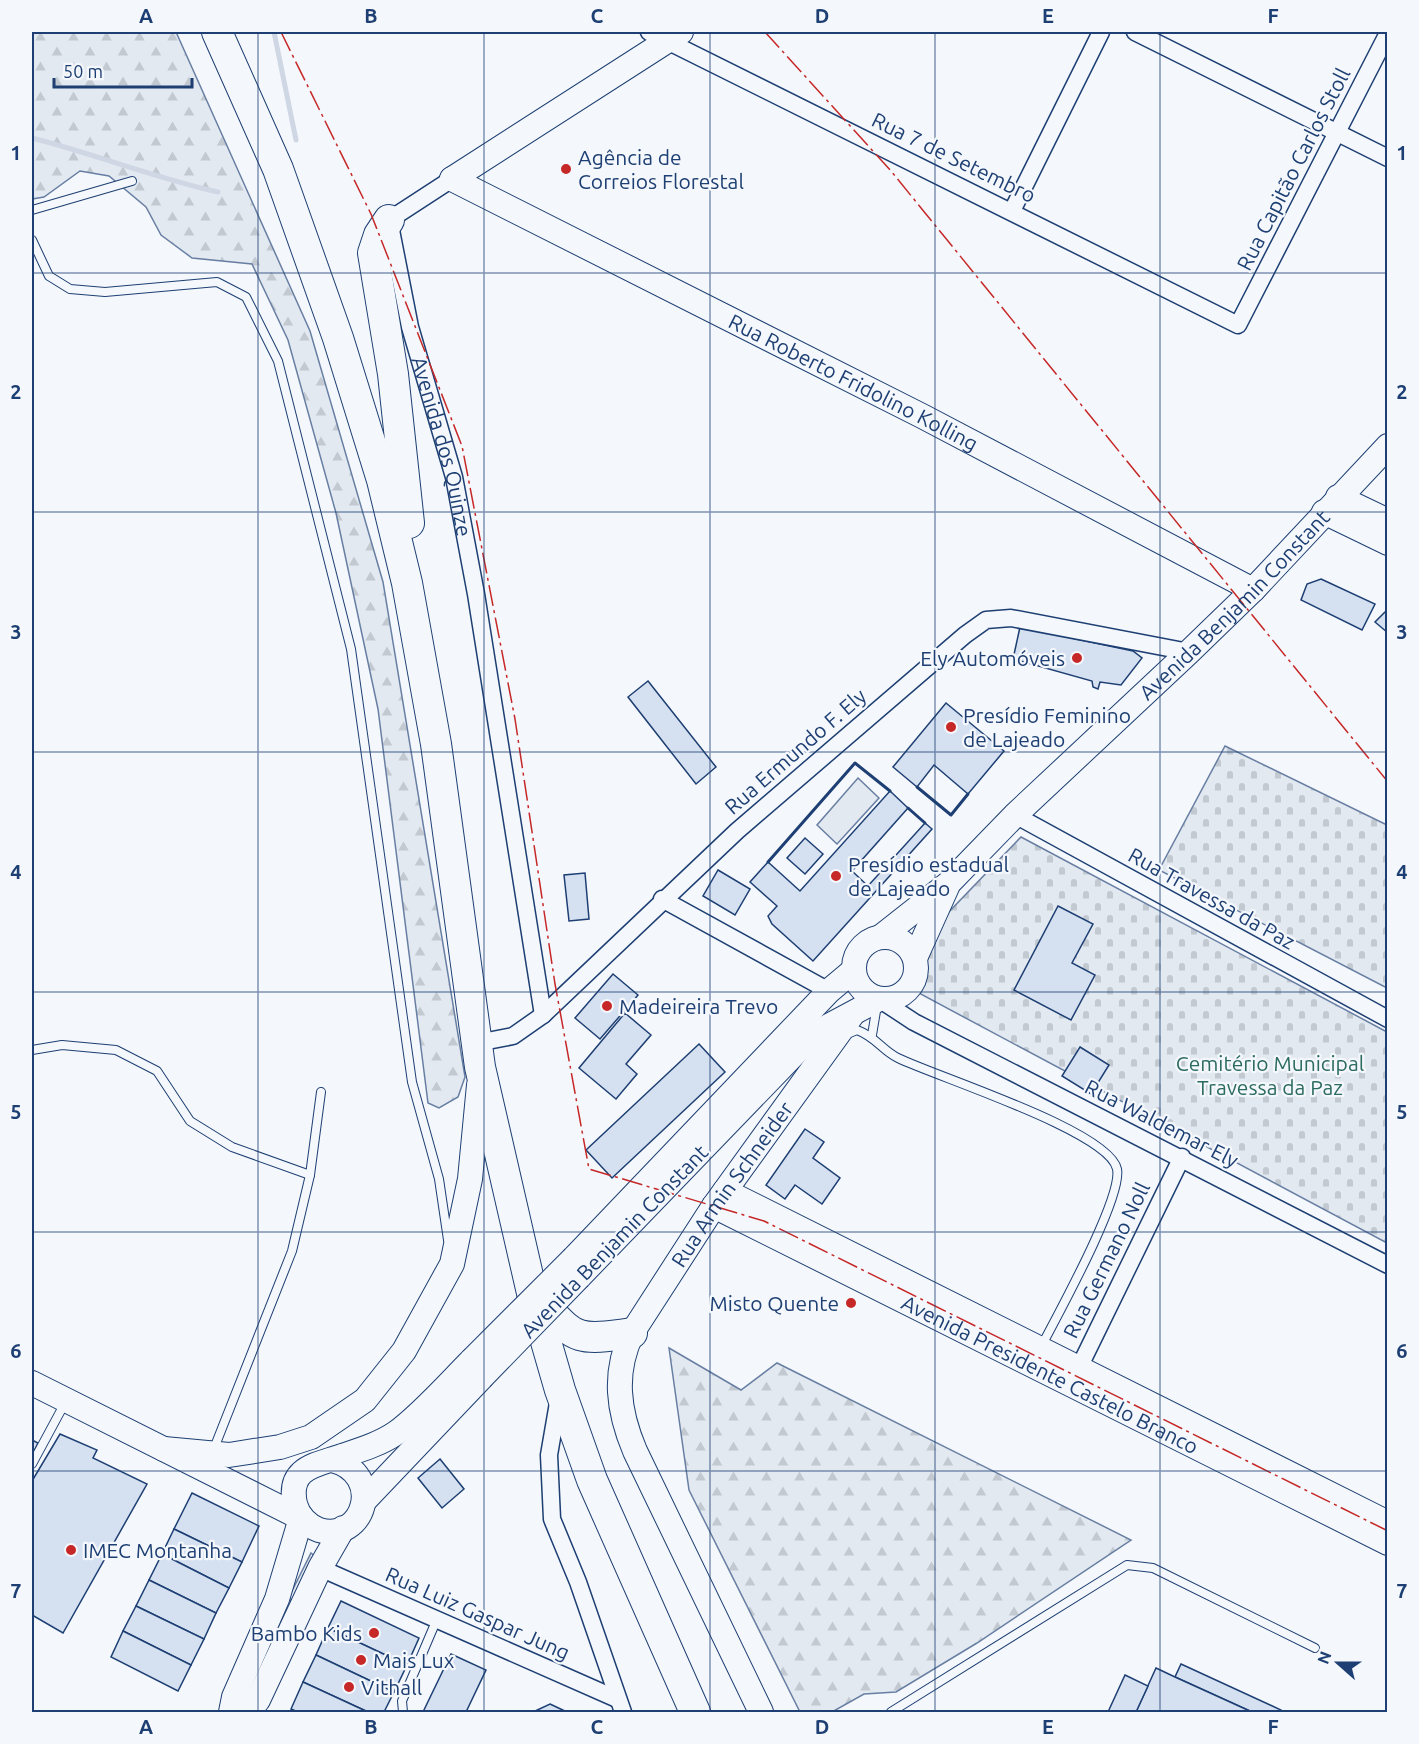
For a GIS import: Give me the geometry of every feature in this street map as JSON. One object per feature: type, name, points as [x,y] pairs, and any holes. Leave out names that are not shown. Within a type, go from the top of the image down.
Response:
[{"type":"highway","points":[[217,32],[278,169],[338,338],[382,480],[407,583],[436,744],[479,1055],[532,1293],[560,1390],[592,1480],[695,1713]]},
{"type":"highway","points":[[389,220],[379,236],[373,253],[393,374],[409,526],[407,583]]},
{"type":"highway","points":[[532,1293],[568,1331],[577,1335],[592,1338],[632,1333]]},
{"type":"main road","points":[[452,179],[665,35]]},
{"type":"main road","name":"Rua Roberto Fridolino Kolling","points":[[452,179],[922,416],[1253,590]]},
{"type":"main road","name":"Avenida Benjamin Constant","points":[[882,936],[948,884],[1015,815],[1189,652],[1253,590],[1388,446]]},
{"type":"main road","points":[[1331,505],[1388,521]]},
{"type":"main road","points":[[1331,505],[1388,543]]},
{"type":"main road","name":"Avenida Benjamin Constant","points":[[915,958],[948,884]]},
{"type":"main road","points":[[882,936],[898,939],[912,950],[915,958],[915,977],[904,993],[892,998],[879,999],[859,985],[854,970],[855,958],[861,948],[870,940],[882,936]]},
{"type":"main road","name":"Avenida Benjamin Constant","points":[[577,1267],[829,991],[854,970]]},
{"type":"main road","name":"Avenida Benjamin Constant","points":[[364,1501],[476,1369],[801,1047],[823,1029],[879,999]]},
{"type":"main road","name":"Rua Armin Schneider","points":[[761,1713],[683,1554],[624,1424],[618,1381],[625,1346],[632,1333],[720,1199],[852,1015]]},
{"type":"main road","points":[[221,1454],[280,1447],[311,1437],[345,1416],[365,1400],[404,1351],[452,1264],[470,1179],[479,1055]]},
{"type":"main road","name":"Avenida Presidente Castelo Branco","points":[[720,1199],[1267,1472],[1388,1543]]},
{"type":"main road","name":"Avenida Benjamin Constant","points":[[321,1462],[369,1447],[397,1432],[476,1369]]},
{"type":"main road","points":[[32,1383],[301,1518],[320,1530],[332,1531],[353,1522],[364,1501],[361,1478],[344,1462],[164,1449]]},
{"type":"main road","points":[[231,1713],[234,1697],[277,1599],[301,1518],[295,1507],[295,1484],[321,1462],[345,1416]]},
{"type":"main road","name":"Avenida Presidente Castelo Branco","points":[[1267,1472],[1388,1523]]},
{"type":"main road","points":[[248,1713],[258,1700],[320,1568],[343,1528]]},
{"type":"main road","points":[[277,1599],[302,1607]]},
{"type":"street","points":[[1012,211],[1101,32]]},
{"type":"street","points":[[1135,32],[1388,158]]},
{"type":"street","name":"Rua Capitão Carlos Stoll","points":[[1238,325],[1388,33]]},
{"type":"street","name":"Rua 7 de Setembro","points":[[665,35],[1238,325]]},
{"type":"street","points":[[389,220],[452,179]]},
{"type":"street","name":"Avenida dos Quinze","points":[[389,220],[410,327],[458,501],[478,606],[543,1015]]},
{"type":"street","name":"Rua Ermundo F. Ely","points":[[479,1055],[513,1036],[543,1015],[662,899],[745,823],[965,635],[986,620],[1011,618],[1189,652]]},
{"type":"street","name":"Rua Travessa da Paz","points":[[1015,815],[1388,1019]]},
{"type":"street","points":[[662,899],[829,991]]},
{"type":"street","name":"Rua Waldemar Ely","points":[[879,999],[914,1022],[1182,1157],[1388,1265]]},
{"type":"street","name":"Rua Germano Noll","points":[[1076,1375],[1182,1157]]},
{"type":"street","points":[[560,1390],[549,1455],[552,1519],[578,1582],[620,1706]]},
{"type":"street","name":"Rua Luiz Gaspar Jung","points":[[320,1568],[437,1619],[620,1706]]},
{"type":"lane","points":[[32,210],[132,181]]},
{"type":"lane","points":[[32,240],[49,276],[70,289],[105,292],[217,282],[246,297],[278,361],[351,649],[412,1082],[439,1179],[452,1264]]},
{"type":"lane","points":[[872,1035],[879,999]]},
{"type":"lane","points":[[836,1038],[857,1030],[872,1035],[895,1057],[1029,1110],[1093,1143],[1112,1158],[1117,1168],[1118,1182],[1114,1196],[1086,1258],[1036,1356]]},
{"type":"lane","points":[[32,1050],[63,1044],[116,1050],[157,1071],[190,1121],[232,1147],[310,1175]]},
{"type":"lane","points":[[224,1480],[221,1454],[292,1251],[310,1175],[321,1092]]},
{"type":"lane","points":[[32,1464],[66,1401]]},
{"type":"lane","points":[[891,1713],[1127,1565],[1153,1568],[1315,1648]]},
{"type":"lane","points":[[403,1713],[402,1701],[437,1619]]},
{"type":"green space","points":[[32,32],[176,32],[310,331],[383,582],[465,1077],[458,1097],[439,1108],[428,1103],[378,709],[336,513],[288,340],[252,264],[192,258],[161,235],[146,207],[109,176],[80,171],[44,197],[32,199]]},
{"type":"green space","points":[[1225,746],[1387,825],[1387,988],[1159,870]]},
{"type":"green space","points":[[858,778],[879,798],[837,844],[817,825]]},
{"type":"green space","name":"Cemitério Municipal Travessa da Paz","points":[[1021,837],[1387,1032],[1387,1243],[915,991],[945,916]]},
{"type":"green space","points":[[669,1348],[741,1390],[777,1363],[1131,1540],[977,1643],[896,1692],[864,1694],[832,1712],[800,1712],[689,1490]]},
{"type":"green space","points":[[311,1553],[315,1556],[295,1602],[288,1599]]},
{"type":"building","points":[[1321,579],[1375,604],[1362,630],[1301,600],[1307,584]]},
{"type":"building","points":[[1388,609],[1388,633],[1375,622]]},
{"type":"building","name":"Ely Automóveis","points":[[1020,627],[1133,651],[1142,658],[1121,685],[1100,682],[1098,689],[1093,687],[1092,681],[1013,659]]},
{"type":"building","points":[[648,681],[716,767],[696,784],[628,697]]},
{"type":"building","name":"Presídio Feminino de Lajeado","points":[[946,703],[1004,751],[968,794],[934,765],[917,787],[893,767]]},
{"type":"building","name":"Presídio estadual de Lajeado","points":[[890,791],[908,808],[852,871],[868,886],[925,823],[932,829],[813,961],[772,924],[768,916],[777,906],[750,882],[768,862],[800,891]]},
{"type":"building","points":[[805,838],[823,854],[805,874],[787,858]]},
{"type":"building","points":[[718,870],[750,889],[735,915],[703,896]]},
{"type":"building","points":[[585,873],[589,919],[569,921],[564,875]]},
{"type":"building","points":[[1058,906],[1093,924],[1072,963],[1095,975],[1071,1020],[1014,990]]},
{"type":"building","name":"Madeireira Trevo","points":[[613,974],[638,995],[600,1039],[575,1018]]},
{"type":"building","points":[[625,1013],[651,1035],[626,1064],[637,1074],[616,1099],[579,1068]]},
{"type":"building","points":[[699,1044],[725,1072],[612,1178],[586,1150]]},
{"type":"building","points":[[1080,1047],[1109,1065],[1091,1094],[1062,1076]]},
{"type":"building","points":[[805,1129],[824,1142],[813,1158],[840,1178],[822,1204],[795,1185],[785,1199],[766,1185]]},
{"type":"building","name":"IMEC Montanha","points":[[60,1434],[97,1450],[93,1458],[147,1484],[63,1633],[32,1615],[32,1481]]},
{"type":"building","points":[[32,1440],[38,1443],[32,1455]]},
{"type":"building","points":[[440,1459],[464,1489],[442,1508],[418,1478]]},
{"type":"building","points":[[192,1493],[259,1526],[242,1562],[174,1529]]},
{"type":"building","points":[[174,1529],[242,1562],[229,1588],[162,1554]]},
{"type":"building","points":[[162,1554],[229,1588],[216,1613],[149,1580]]},
{"type":"building","points":[[149,1580],[216,1613],[204,1639],[136,1606]]},
{"type":"building","name":"Bambo Kids","points":[[341,1601],[419,1638],[407,1665],[328,1628]]},
{"type":"building","points":[[136,1606],[204,1639],[191,1665],[123,1631]]},
{"type":"building","name":"Mais Lux","points":[[328,1628],[407,1665],[394,1692],[316,1655]]},
{"type":"building","points":[[123,1631],[191,1665],[178,1691],[111,1657]]},
{"type":"building","points":[[451,1654],[486,1670],[466,1712],[423,1712]]},
{"type":"building","name":"Vithall","points":[[316,1655],[394,1692],[384,1712],[368,1712],[303,1682]]},
{"type":"building","points":[[1181,1664],[1281,1710],[1280,1712],[1252,1712],[1175,1677]]},
{"type":"building","points":[[1156,1668],[1175,1677],[1252,1712],[1136,1712]]},
{"type":"building","points":[[1125,1675],[1148,1686],[1136,1712],[1108,1712]]},
{"type":"building","points":[[303,1682],[368,1712],[298,1712],[291,1709]]},
{"type":"building","points":[[550,1704],[567,1712],[533,1712]]},
{"type":"waterway","points":[[274,32],[296,140]]},
{"type":"waterway","points":[[32,138],[218,192]]},
{"type":"wall","points":[[768,862],[855,763],[890,791]]},
{"type":"wall","points":[[917,787],[951,815],[968,794]]},
{"type":"wall","points":[[908,808],[925,823]]},
{"type":"power","points":[[281,32],[371,214],[462,446],[515,719],[555,984],[589,1169],[764,1221],[1388,1531]]},
{"type":"power","points":[[765,32],[891,171],[1388,782]]},
{"type":"place","name":"Agência de Correios Florestal","points":[[566,169]]},
{"type":"place","name":"Ely Automóveis","points":[[1077,658]]},
{"type":"place","name":"Presídio Feminino de Lajeado","points":[[951,727]]},
{"type":"place","name":"Presídio estadual de Lajeado","points":[[836,876]]},
{"type":"place","name":"Madeireira Trevo","points":[[607,1006]]},
{"type":"place","name":"Misto Quente","points":[[851,1303]]},
{"type":"place","name":"IMEC Montanha","points":[[71,1550]]},
{"type":"place","name":"Bambo Kids","points":[[374,1633]]},
{"type":"place","name":"Mais Lux","points":[[361,1660]]},
{"type":"place","name":"Vithall","points":[[349,1687]]}]
